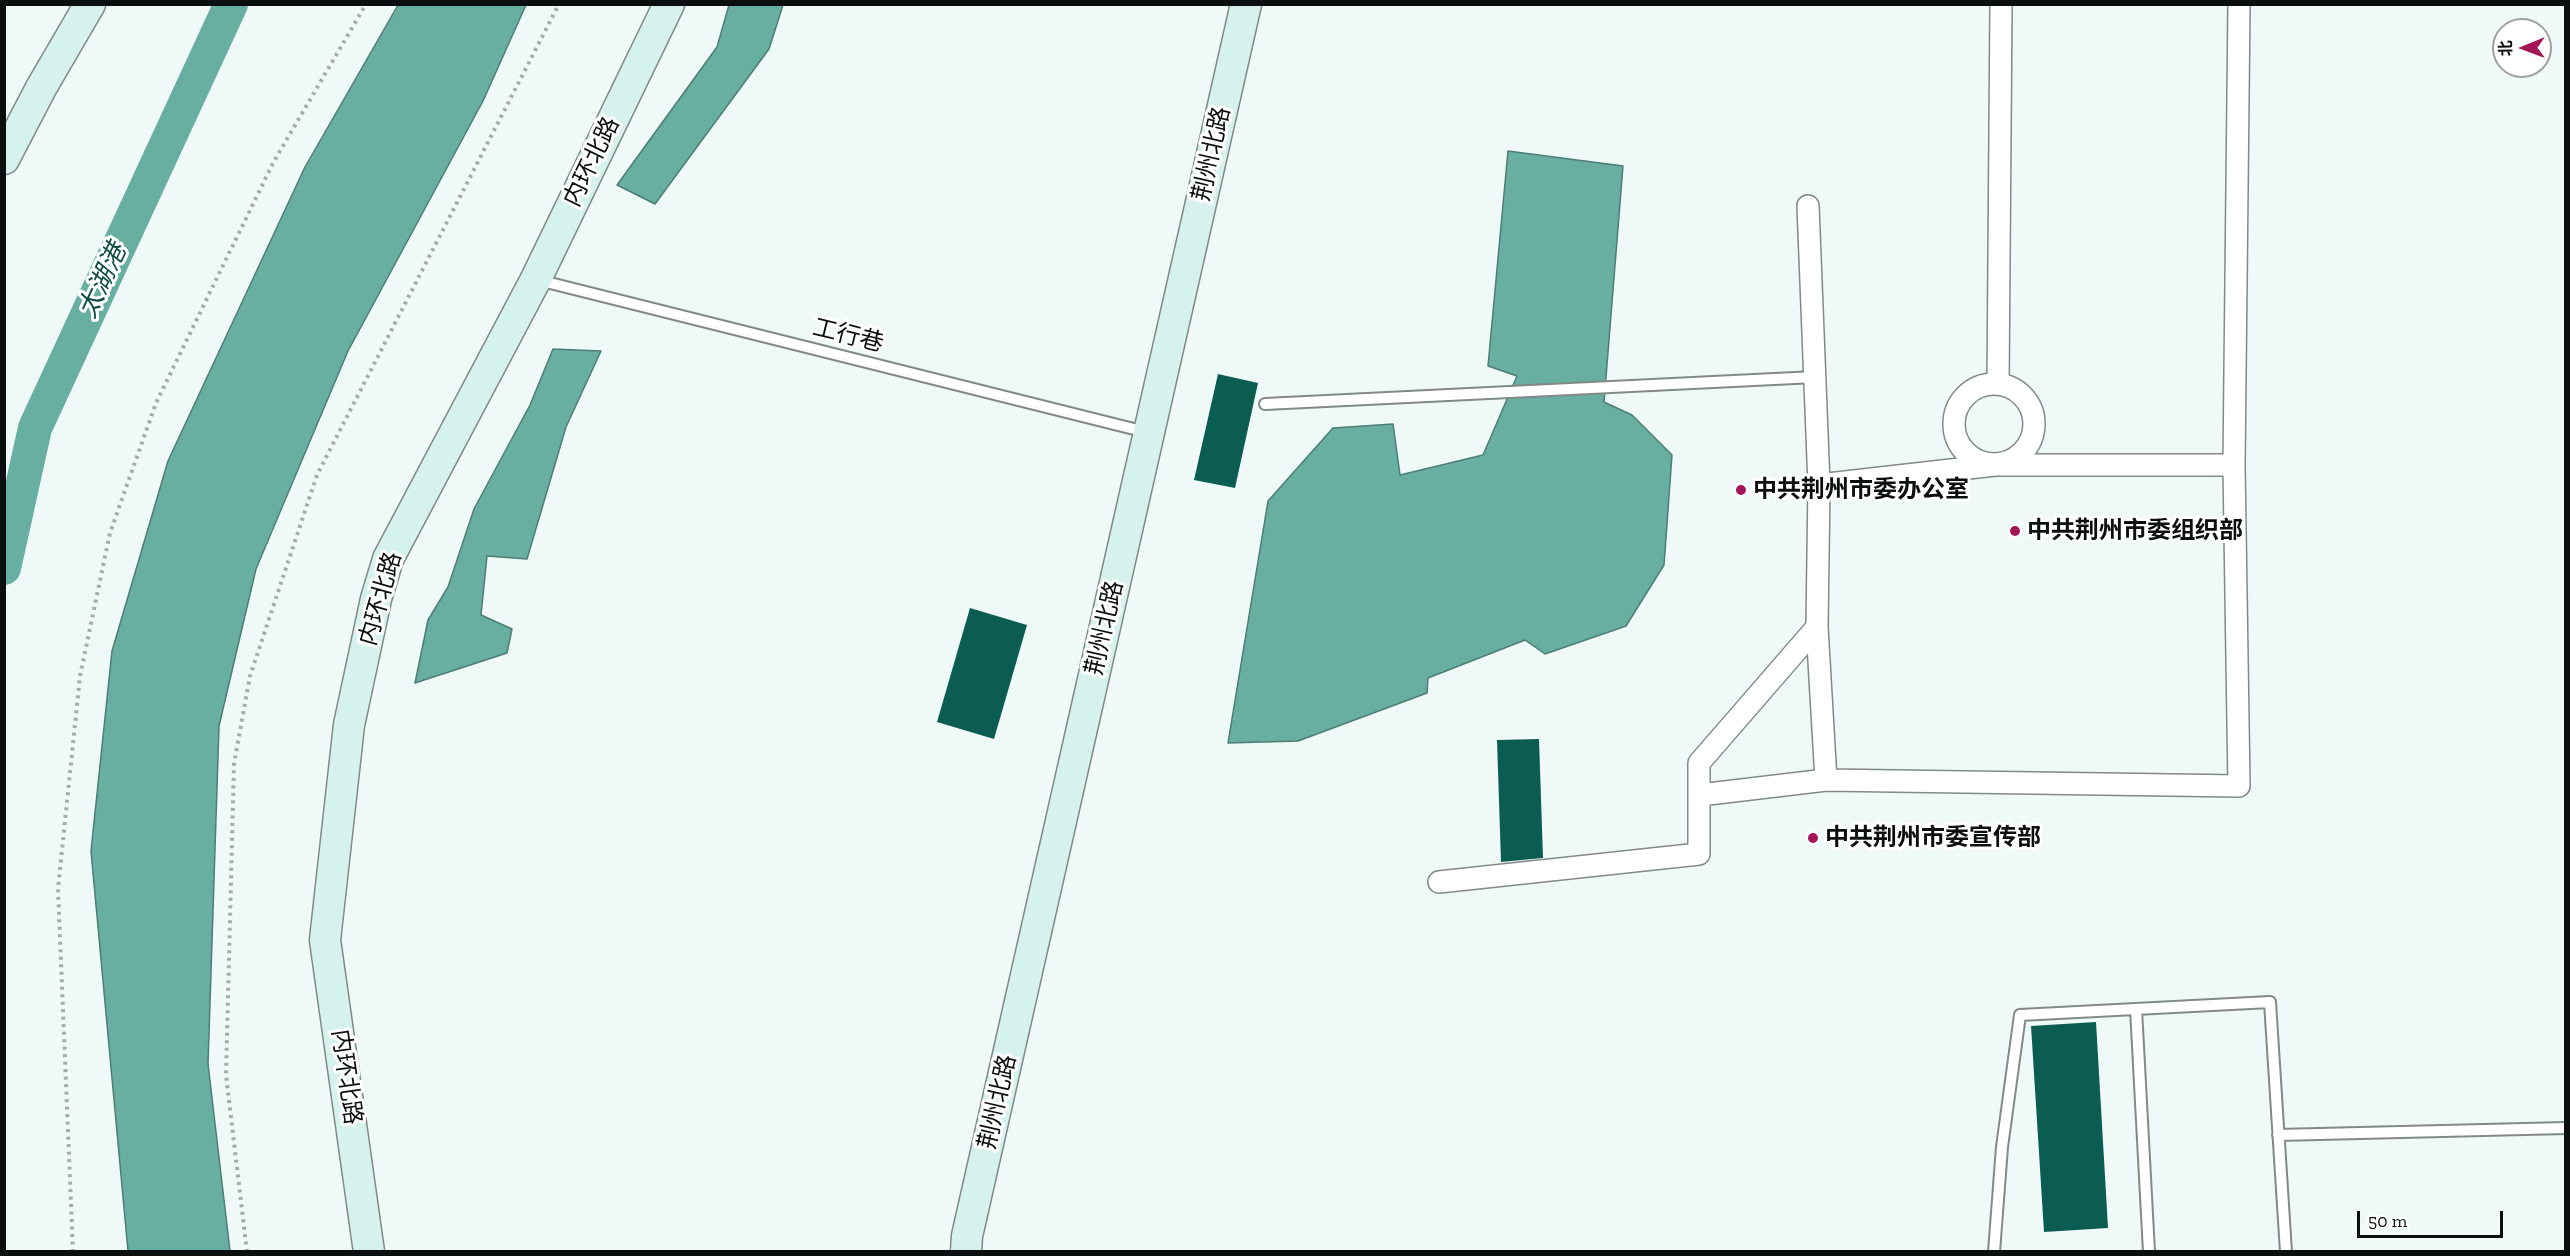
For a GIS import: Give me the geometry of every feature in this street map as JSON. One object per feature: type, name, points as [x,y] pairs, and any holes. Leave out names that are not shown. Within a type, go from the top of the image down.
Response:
[{"type":"street","points":[[4,159],[41,88],[90,4]]},
{"type":"street","name":"内环北路","points":[[369,1251],[326,940],[349,725],[376,599],[388,559],[536,279],[669,4]]},
{"type":"street","name":"荆州北路","points":[[966,1251],[1246,4]]},
{"type":"street","points":[[1998,384],[2001,4]]},
{"type":"street","points":[[1700,795],[1826,780],[2239,786],[2234,465],[2239,4]]},
{"type":"street","points":[[1808,206],[1820,485],[1817,627],[1826,780]]},
{"type":"street","points":[[1820,485],[1995,465],[2020,456],[2029,445],[2034,426],[2030,406],[2022,395],[1998,384],[1985,385],[1968,394],[1957,410],[1954,423],[1962,448],[1982,463],[1995,465],[2234,465]]},
{"type":"street","points":[[1439,882],[1699,854],[1699,763],[1817,627]]},
{"type":"lane","name":"工行巷","points":[[536,279],[1149,433]]},
{"type":"lane","points":[[1265,404],[1471,392],[1815,377]]},
{"type":"lane","points":[[1994,1251],[2002,1147],[2020,1016],[2270,1002],[2286,1251]]},
{"type":"lane","points":[[2136,1009],[2149,1251]]},
{"type":"lane","points":[[2278,1135],[2565,1128]]},
{"type":"path","points":[[72,1251],[58,889],[80,676],[110,533],[156,403],[273,163],[366,4]]},
{"type":"path","points":[[247,1251],[226,1075],[234,764],[250,676],[317,475],[559,4]]},
{"type":"shaded area","points":[[398,5],[526,5],[483,101],[348,351],[256,569],[219,726],[208,1064],[230,1251],[128,1251],[91,851],[112,651],[168,461],[305,167]]},
{"type":"shaded area","points":[[729,5],[783,5],[769,49],[655,204],[617,185],[717,47]]},
{"type":"shaded area","points":[[1508,151],[1623,166],[1604,402],[1632,415],[1672,455],[1664,565],[1626,626],[1545,654],[1525,640],[1428,678],[1427,693],[1298,741],[1228,743],[1268,501],[1333,428],[1393,424],[1400,475],[1483,455],[1517,376],[1488,366]]},
{"type":"shaded area","points":[[553,349],[601,351],[566,427],[527,559],[487,556],[481,615],[512,629],[507,653],[415,683],[428,620],[448,587],[474,509],[530,405]]},
{"type":"building","points":[[1218,374],[1258,383],[1235,488],[1194,480]]},
{"type":"building","points":[[970,608],[1027,625],[994,739],[937,722]]},
{"type":"building","points":[[1539,739],[1543,858],[1501,862],[1497,740]]},
{"type":"building","points":[[2096,1022],[2108,1228],[2044,1232],[2031,1026]]},
{"type":"waterway","name":"太湖港","points":[[4,568],[35,428],[231,4]]},
{"type":"place","name":"中共荆州市委办公室","points":[[1741,490]]},
{"type":"place","name":"中共荆州市委组织部","points":[[2015,531]]},
{"type":"place","name":"中共荆州市委宣传部","points":[[1813,838]]}]
